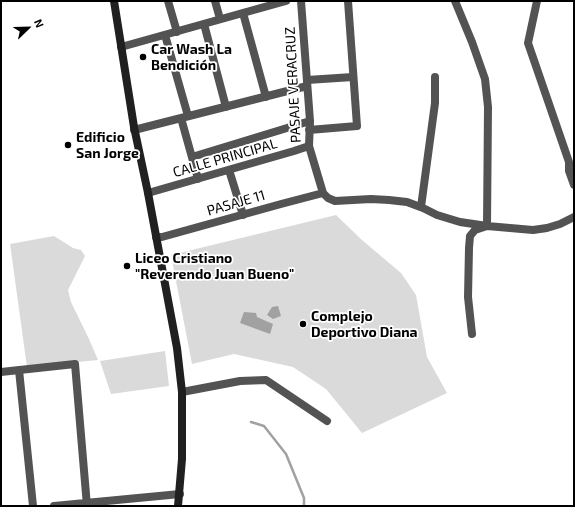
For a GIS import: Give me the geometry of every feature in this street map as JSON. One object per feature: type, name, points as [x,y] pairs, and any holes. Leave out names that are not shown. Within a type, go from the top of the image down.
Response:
[{"type":"main road","points":[[114,1],[134,130],[148,193],[174,330],[182,392],[182,459],[178,506]]},
{"type":"street","points":[[168,1],[177,32]]},
{"type":"street","points":[[215,1],[220,19]]},
{"type":"street","points":[[253,1],[255,10]]},
{"type":"street","points":[[121,47],[286,1]]},
{"type":"street","name":"PASAJE VERACRUZ","points":[[301,1],[310,126],[309,146],[323,193]]},
{"type":"street","points":[[192,157],[310,126],[357,126],[348,1]]},
{"type":"street","points":[[455,1],[485,79],[488,107],[487,226]]},
{"type":"street","points":[[537,1],[528,43],[569,162],[569,171],[574,185]]},
{"type":"street","points":[[243,13],[266,97]]},
{"type":"street","points":[[204,24],[226,107]]},
{"type":"street","points":[[165,35],[198,179]]},
{"type":"street","points":[[134,130],[266,97],[307,83],[353,77]]},
{"type":"street","points":[[421,207],[435,103],[435,77]]},
{"type":"street","name":"CALLE PRINCIPAL","points":[[148,193],[309,146]]},
{"type":"street","points":[[569,162],[574,154]]},
{"type":"street","points":[[229,170],[243,215]]},
{"type":"street","points":[[323,193],[328,198],[335,201],[371,199],[407,202],[437,215],[460,222],[487,226],[533,230],[553,226],[574,217]]},
{"type":"street","name":"PASAJE 11","points":[[156,237],[323,193]]},
{"type":"street","points":[[472,334],[468,297],[468,248],[470,236],[474,230],[487,226]]},
{"type":"street","points":[[1,372],[75,364],[87,504]]},
{"type":"street","points":[[19,370],[33,506]]},
{"type":"street","points":[[182,392],[240,380],[266,380],[327,421]]},
{"type":"street","points":[[54,506],[180,494]]},
{"type":"shaded area","name":"Complejo Deportivo Diana","points":[[336,215],[362,240],[401,273],[416,295],[427,357],[447,393],[362,433],[326,389],[293,367],[234,354],[192,364],[171,255]]},
{"type":"shaded area","points":[[54,236],[73,248],[81,250],[85,256],[68,290],[71,302],[98,360],[27,367],[10,244]]},
{"type":"shaded area","points":[[278,306],[281,316],[273,319],[267,315],[272,307]]},
{"type":"shaded area","points":[[244,312],[256,313],[257,317],[273,324],[270,334],[240,323]]},
{"type":"shaded area","points":[[165,351],[169,386],[111,394],[100,361]]},
{"type":"waterway","points":[[251,422],[264,426],[286,454],[304,498],[304,506]]},
{"type":"place","name":"Car Wash La Bendición","points":[[143,57]]},
{"type":"place","name":"Edificio San Jorge","points":[[68,145]]},
{"type":"place","name":"Liceo Cristiano \"Reverendo Juan Bueno\"","points":[[127,266]]},
{"type":"place","name":"Complejo Deportivo Diana","points":[[303,324]]}]
